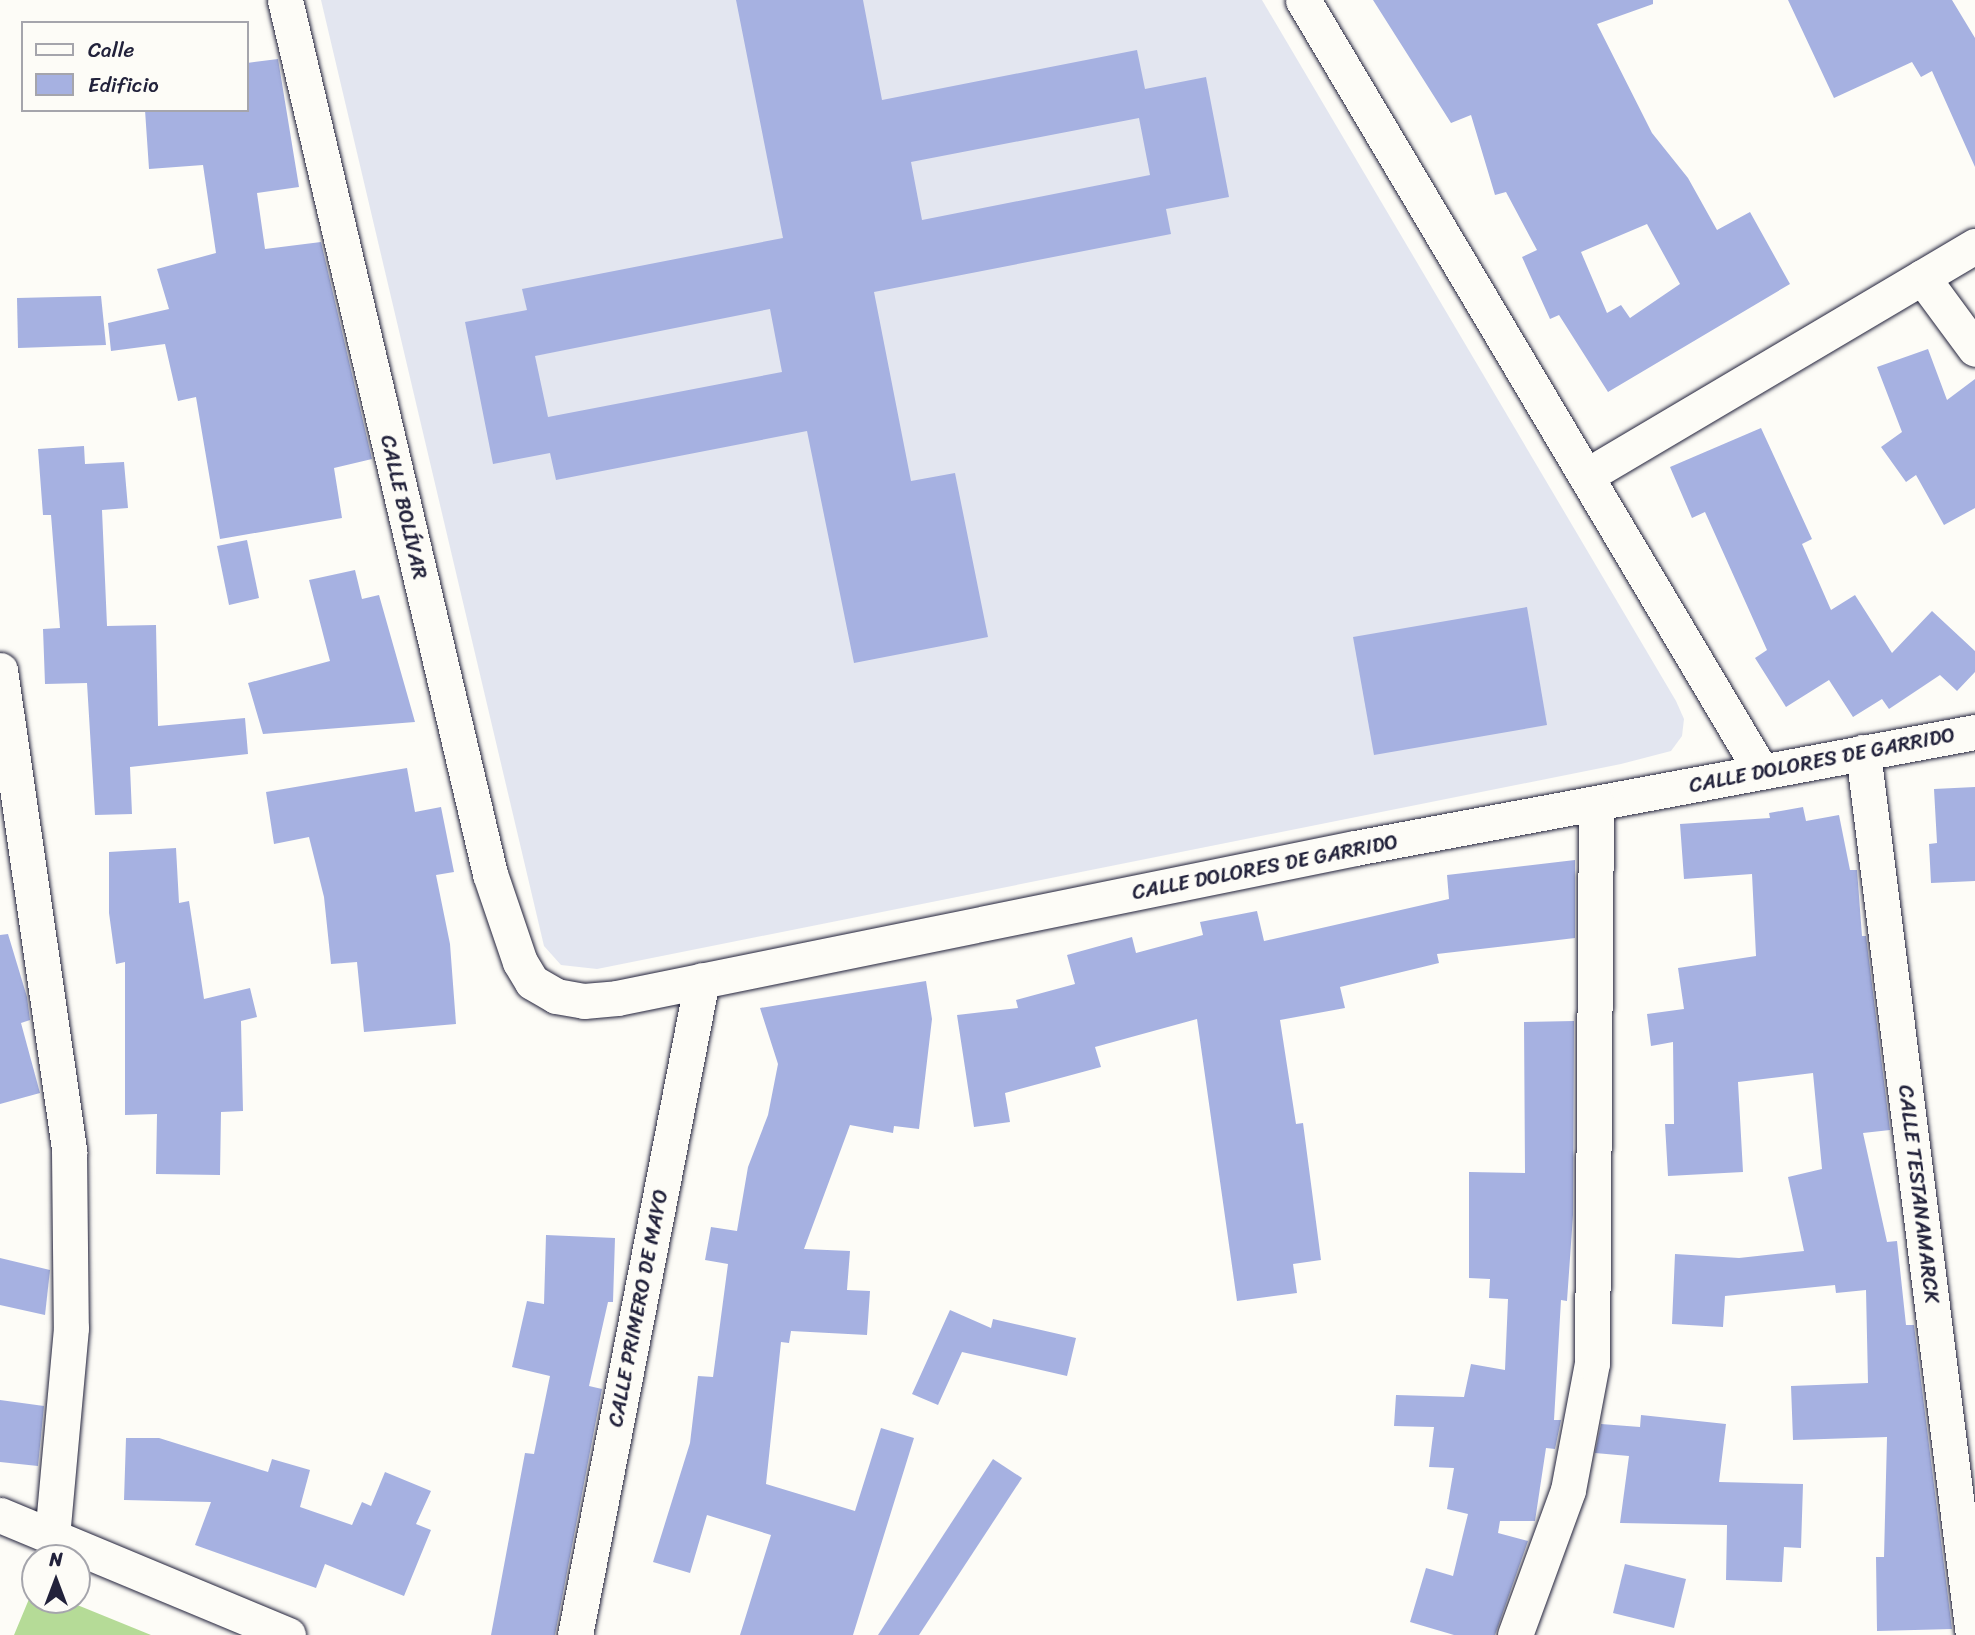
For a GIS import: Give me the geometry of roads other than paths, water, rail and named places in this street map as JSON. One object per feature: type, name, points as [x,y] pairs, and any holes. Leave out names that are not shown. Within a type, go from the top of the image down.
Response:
[{"type":"street","name":"CALLE BOLÍVAR","points":[[285,0],[490,874],[520,962],[532,982],[556,996]]},
{"type":"street","points":[[1303,0],[1761,771]]},
{"type":"street","points":[[1586,476],[1975,246]]},
{"type":"street","points":[[1922,277],[1975,349]]},
{"type":"street","points":[[0,670],[61,1073],[70,1166],[71,1328],[52,1537]]},
{"type":"street","name":"CALLE DOLORES DE GARRIDO","points":[[556,996],[584,1001],[617,998],[1596,803],[1975,732]]},
{"type":"street","name":"CALLE TESTANAMARCK","points":[[1863,752],[1973,1635]]},
{"type":"street","points":[[1515,1635],[1568,1490],[1592,1363],[1596,803]]},
{"type":"street","name":"CALLE PRIMERO DE MAYO","points":[[575,1635],[702,980]]},
{"type":"street","points":[[0,1516],[288,1635]]}]
